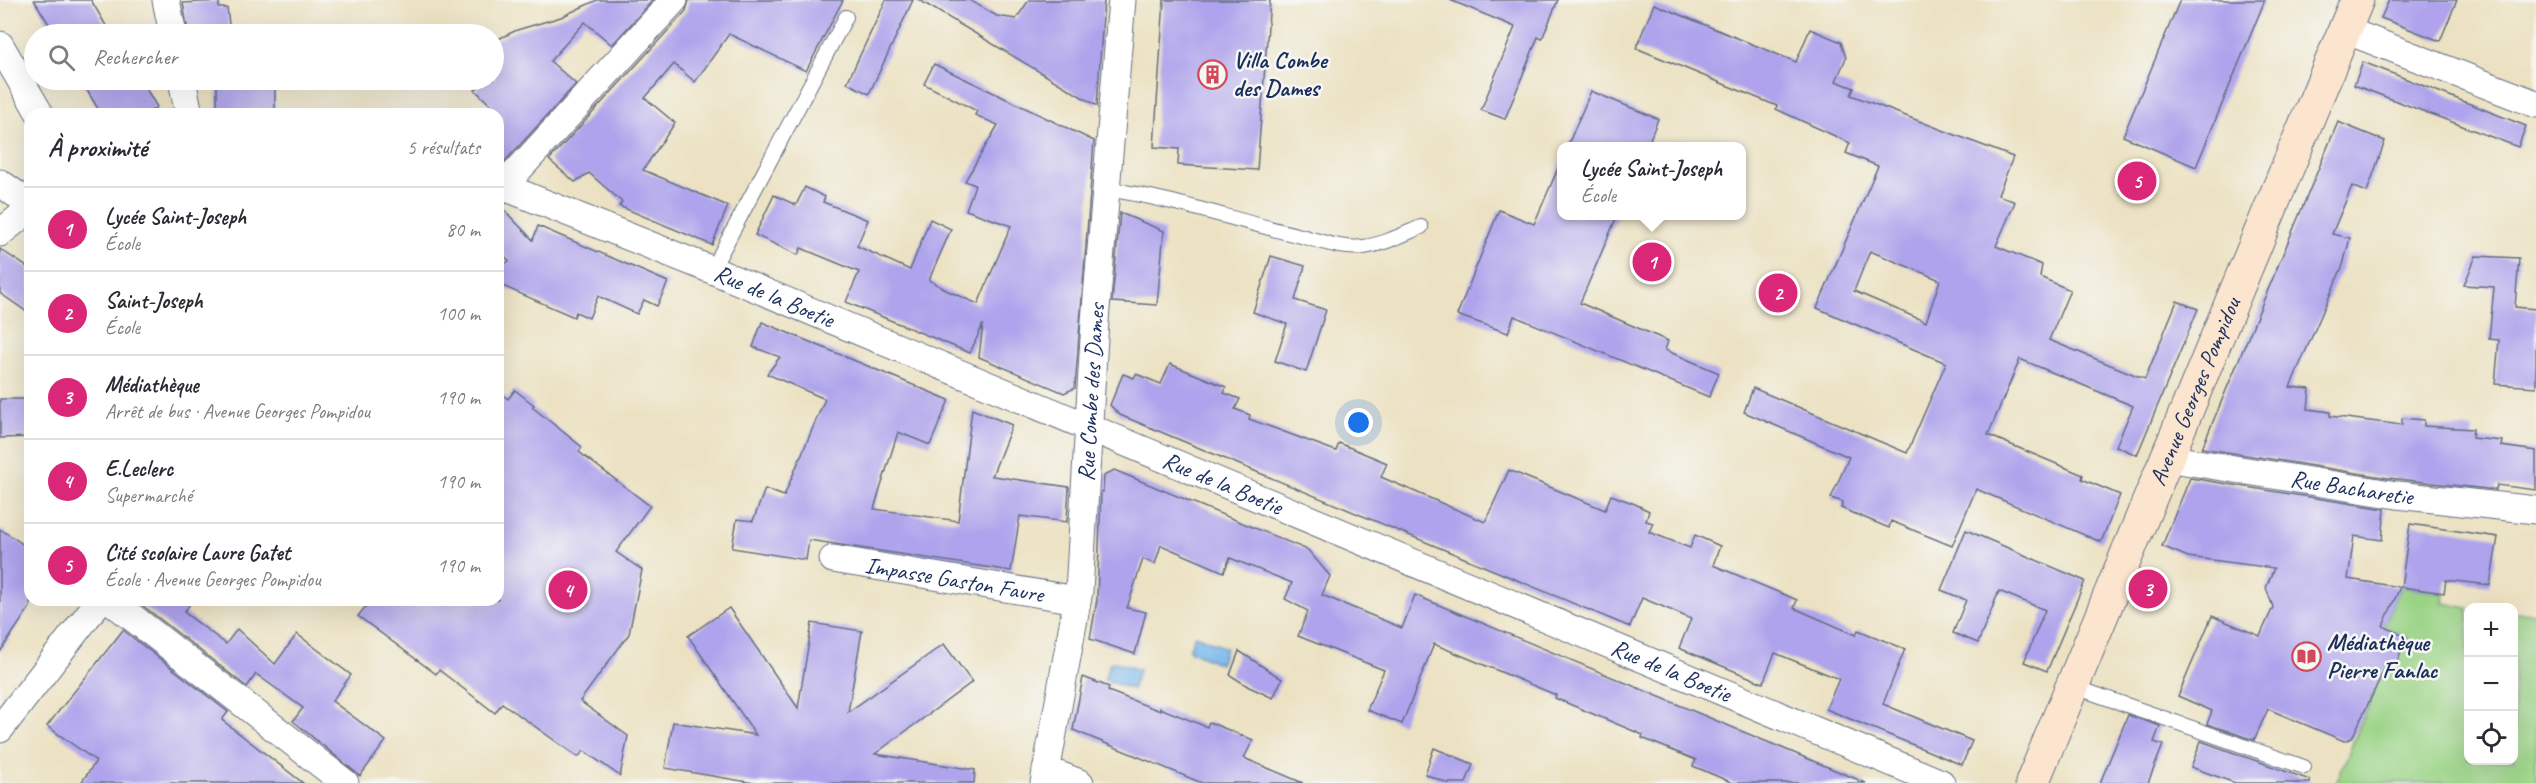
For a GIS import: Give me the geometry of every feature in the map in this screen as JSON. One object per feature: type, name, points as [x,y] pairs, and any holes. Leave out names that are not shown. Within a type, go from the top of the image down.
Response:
[{"type":"main road","name":"Avenue Georges Pompidou","points":[[2032,783],[2351,15]]},
{"type":"street","points":[[166,0],[171,24]]},
{"type":"street","points":[[504,186],[674,0]]},
{"type":"street","name":"Rue Combe des Dames","points":[[1045,777],[1077,600],[1106,189],[1122,0]]},
{"type":"street","points":[[2351,15],[2536,104]]},
{"type":"street","points":[[0,45],[24,86]]},
{"type":"street","points":[[26,90],[37,108]]},
{"type":"street","points":[[184,90],[188,108]]},
{"type":"street","points":[[0,183],[24,200]]},
{"type":"street","name":"Rue de la Boetie","points":[[504,188],[712,270],[1941,783]]},
{"type":"street","points":[[0,233],[24,214]]},
{"type":"street","name":"Rue Bacharetie","points":[[2166,458],[2397,495],[2536,510]]},
{"type":"street","name":"Impasse Gaston Faure","points":[[833,559],[1077,600]]},
{"type":"street","points":[[0,729],[95,606]]},
{"type":"street","points":[[118,606],[345,783]]},
{"type":"street","points":[[1045,777],[1080,783]]},
{"type":"lane","points":[[712,270],[846,17]]},
{"type":"lane","points":[[1106,189],[1149,195],[1345,247],[1363,247],[1388,241],[1420,227]]},
{"type":"lane","points":[[2072,686],[2304,767]]},
{"type":"green space","points":[[2400,587],[2444,593],[2443,603],[2464,607],[2464,765],[2518,765],[2518,612],[2536,613],[2536,783],[2336,783],[2375,690],[2369,686],[2370,661],[2391,670],[2407,637],[2383,626]]},
{"type":"water","points":[[1195,635],[1226,648],[1220,664],[1189,650]]},
{"type":"water","points":[[1115,662],[1139,670],[1132,689],[1104,680],[1110,663]]},
{"type":"building","points":[[34,0],[91,0],[105,24],[49,24]]},
{"type":"building","points":[[597,0],[653,0],[612,45],[585,22],[550,61],[576,84],[504,162],[504,108],[494,108],[475,90],[504,90],[504,36],[561,17]]},
{"type":"building","points":[[689,0],[843,0],[806,71],[729,34],[695,82],[674,64],[645,98],[675,123],[643,170],[728,206],[712,245],[619,206],[622,202],[589,173],[575,182],[549,160],[686,11]]},
{"type":"building","points":[[886,0],[913,0],[869,94],[847,83]]},
{"type":"building","points":[[919,0],[969,0],[997,16],[1016,19],[1029,0],[1104,0],[1097,106]]},
{"type":"building","name":"Villa Combe des Dames","points":[[1164,0],[1270,0],[1257,170],[1178,165],[1179,149],[1154,147]]},
{"type":"building","points":[[1450,0],[1558,0],[1542,39],[1538,37],[1505,119],[1481,110],[1515,27]]},
{"type":"building","points":[[2180,0],[2265,0],[2196,167],[2123,136]]},
{"type":"building","points":[[2389,0],[2457,0],[2440,41],[2381,18]]},
{"type":"building","points":[[219,1],[219,8],[227,8],[229,24],[187,24],[183,3]]},
{"type":"building","points":[[1654,4],[1796,62],[1810,29],[1841,42],[1846,58],[1836,81],[1854,88],[1851,95],[2013,157],[1998,195],[2015,202],[1996,246],[2042,265],[2040,277],[2070,290],[2049,340],[2145,379],[2177,301],[2198,309],[2137,455],[2116,446],[2133,406],[2020,359],[1988,435],[2083,475],[2082,479],[2120,495],[2101,542],[1976,489],[1952,546],[1891,521],[1889,528],[1841,508],[1843,502],[1831,498],[1849,457],[1744,412],[1753,388],[1907,453],[1946,363],[1817,308],[1878,166],[1846,153],[1850,143],[1776,109],[1777,106],[1636,48]],"holes":[[[1870,251],[1940,280],[1926,322],[1854,291]]]},
{"type":"building","points":[[2363,62],[2526,126],[2518,147],[2354,85]]},
{"type":"building","points":[[934,64],[1094,141],[1075,388],[1064,393],[979,357],[983,324],[970,353],[846,302],[859,272],[801,248],[798,255],[755,235],[774,195],[796,205],[805,187],[825,197],[823,202],[868,220],[857,246],[910,270],[930,219],[951,229],[929,280],[978,304],[1011,226],[966,210],[975,185],[965,181],[998,125],[975,115],[977,111],[924,84]]},
{"type":"building","points":[[87,90],[147,90],[157,107],[155,108],[97,108]]},
{"type":"building","points":[[217,90],[275,90],[275,108],[217,108]]},
{"type":"building","points":[[1591,91],[1658,119],[1649,142],[1569,142]]},
{"type":"building","points":[[2338,122],[2385,141],[2367,192],[2352,186],[2332,234],[2350,238],[2343,265],[2290,387],[2310,389],[2308,409],[2330,412],[2330,416],[2402,425],[2402,418],[2424,420],[2424,426],[2473,429],[2472,438],[2502,441],[2501,446],[2536,451],[2536,490],[2497,485],[2496,490],[2388,478],[2202,448]]},
{"type":"building","points":[[1557,171],[1557,220],[1615,220],[1580,303],[1668,341],[1665,350],[1719,373],[1709,397],[1514,316],[1508,333],[1457,315],[1499,210],[1534,224]]},
{"type":"building","points":[[504,210],[533,240],[538,226],[668,282],[657,306],[644,300],[637,314],[598,296],[589,318],[576,312],[574,317],[504,287],[504,265],[509,261],[504,256]]},
{"type":"building","points":[[1120,213],[1164,231],[1157,305],[1112,302]]},
{"type":"building","points":[[0,249],[24,265],[24,310],[0,293]]},
{"type":"building","points":[[1271,256],[1305,266],[1295,300],[1326,310],[1306,372],[1275,361],[1287,324],[1253,312]]},
{"type":"building","points":[[2476,256],[2519,258],[2515,307],[2536,309],[2536,387],[2495,384],[2499,340],[2489,339],[2494,287],[2464,285]]},
{"type":"building","points":[[762,322],[949,400],[930,445],[898,432],[874,509],[958,521],[972,409],[1012,425],[992,476],[1069,487],[1067,522],[1020,516],[1011,571],[809,540],[806,560],[732,548],[737,519],[753,521],[765,489],[784,496],[825,399],[767,374],[780,357],[753,347]]},
{"type":"building","points":[[1170,364],[1226,387],[1224,393],[1240,399],[1235,409],[1250,415],[1249,419],[1336,451],[1339,443],[1387,463],[1381,477],[1485,522],[1509,470],[1605,510],[1611,495],[1635,504],[1649,511],[1646,521],[1653,523],[1649,532],[1690,548],[1695,535],[1720,546],[1713,565],[1797,600],[1794,608],[1856,635],[1858,630],[1905,649],[1883,704],[1972,741],[1962,765],[1826,709],[1839,679],[1775,653],[1763,683],[1679,648],[1691,619],[1666,608],[1642,598],[1630,627],[1120,415],[1110,405],[1123,374],[1134,378],[1136,374],[1161,384]]},
{"type":"building","points":[[515,390],[534,405],[532,407],[582,447],[579,452],[650,506],[616,552],[642,570],[629,634],[580,701],[628,736],[620,776],[584,751],[578,757],[502,703],[495,713],[439,670],[436,674],[358,616],[366,606],[504,606],[504,396],[508,399]]},
{"type":"building","points":[[0,399],[24,399],[24,437],[0,438]]},
{"type":"building","points":[[1114,470],[1308,550],[1330,576],[1322,595],[1402,628],[1415,595],[1866,783],[1733,783],[1693,766],[1696,760],[1642,738],[1643,735],[1555,698],[1556,695],[1434,644],[1402,724],[1367,710],[1384,670],[1298,636],[1308,611],[1285,599],[1292,583],[1230,558],[1224,572],[1161,545],[1155,564],[1143,559],[1127,608],[1146,612],[1135,654],[1090,639],[1097,600],[1101,492],[1103,492],[1104,476]]},
{"type":"building","points":[[2190,478],[2385,509],[2382,540],[2354,536],[2348,579],[2400,587],[2383,626],[2407,637],[2393,671],[2386,666],[2352,738],[2344,741],[2268,709],[2254,740],[2207,724],[2212,711],[2178,696],[2212,616],[2260,636],[2273,607],[2266,588],[2274,568],[2188,557],[2162,546]]},
{"type":"building","points":[[2410,524],[2498,537],[2490,585],[2446,580],[2444,593],[2401,587]]},
{"type":"building","points":[[0,529],[24,545],[24,606],[30,607],[0,652]]},
{"type":"building","points":[[1966,530],[2085,581],[2047,671],[2024,662],[2045,610],[1999,591],[1978,643],[1953,633],[1966,600],[1941,590]]},
{"type":"building","points":[[143,606],[188,606],[184,612],[226,644],[237,629],[275,664],[297,634],[351,675],[332,701],[386,741],[360,776],[293,721],[303,708],[256,674],[247,687]]},
{"type":"building","points":[[729,608],[798,708],[812,623],[862,631],[848,712],[944,644],[972,682],[875,754],[975,770],[974,783],[754,783],[665,768],[673,722],[756,735],[688,636]]},
{"type":"building","points":[[123,630],[228,712],[222,720],[303,783],[81,783],[96,761],[47,726]]},
{"type":"building","points":[[1239,651],[1282,679],[1273,698],[1230,675]]},
{"type":"building","points":[[1083,677],[1109,687],[1108,691],[1160,711],[1160,708],[1207,727],[1209,722],[1253,740],[1244,758],[1303,783],[1202,783],[1073,730]]},
{"type":"building","points":[[2128,715],[2160,726],[2154,742],[2163,745],[2148,783],[2100,783]]},
{"type":"building","points":[[2201,741],[2310,780],[2310,783],[2235,783],[2191,767]]},
{"type":"building","points":[[1434,748],[1473,764],[1466,783],[1447,783],[1425,774]]},
{"type":"place","name":"Villa Combe des Dames","points":[[1212,74]]},
{"type":"place","name":"Cité scolaire Laure Gatet","points":[[2137,181]]},
{"type":"place","name":"Lycée Saint-Joseph","points":[[1652,262]]},
{"type":"place","name":"Saint-Joseph","points":[[1778,293]]},
{"type":"place","name":"Médiathèque","points":[[2148,589]]},
{"type":"place","name":"E.Leclerc","points":[[568,590]]},
{"type":"place","name":"Médiathèque Pierre Fanlac","points":[[2306,656]]}]
